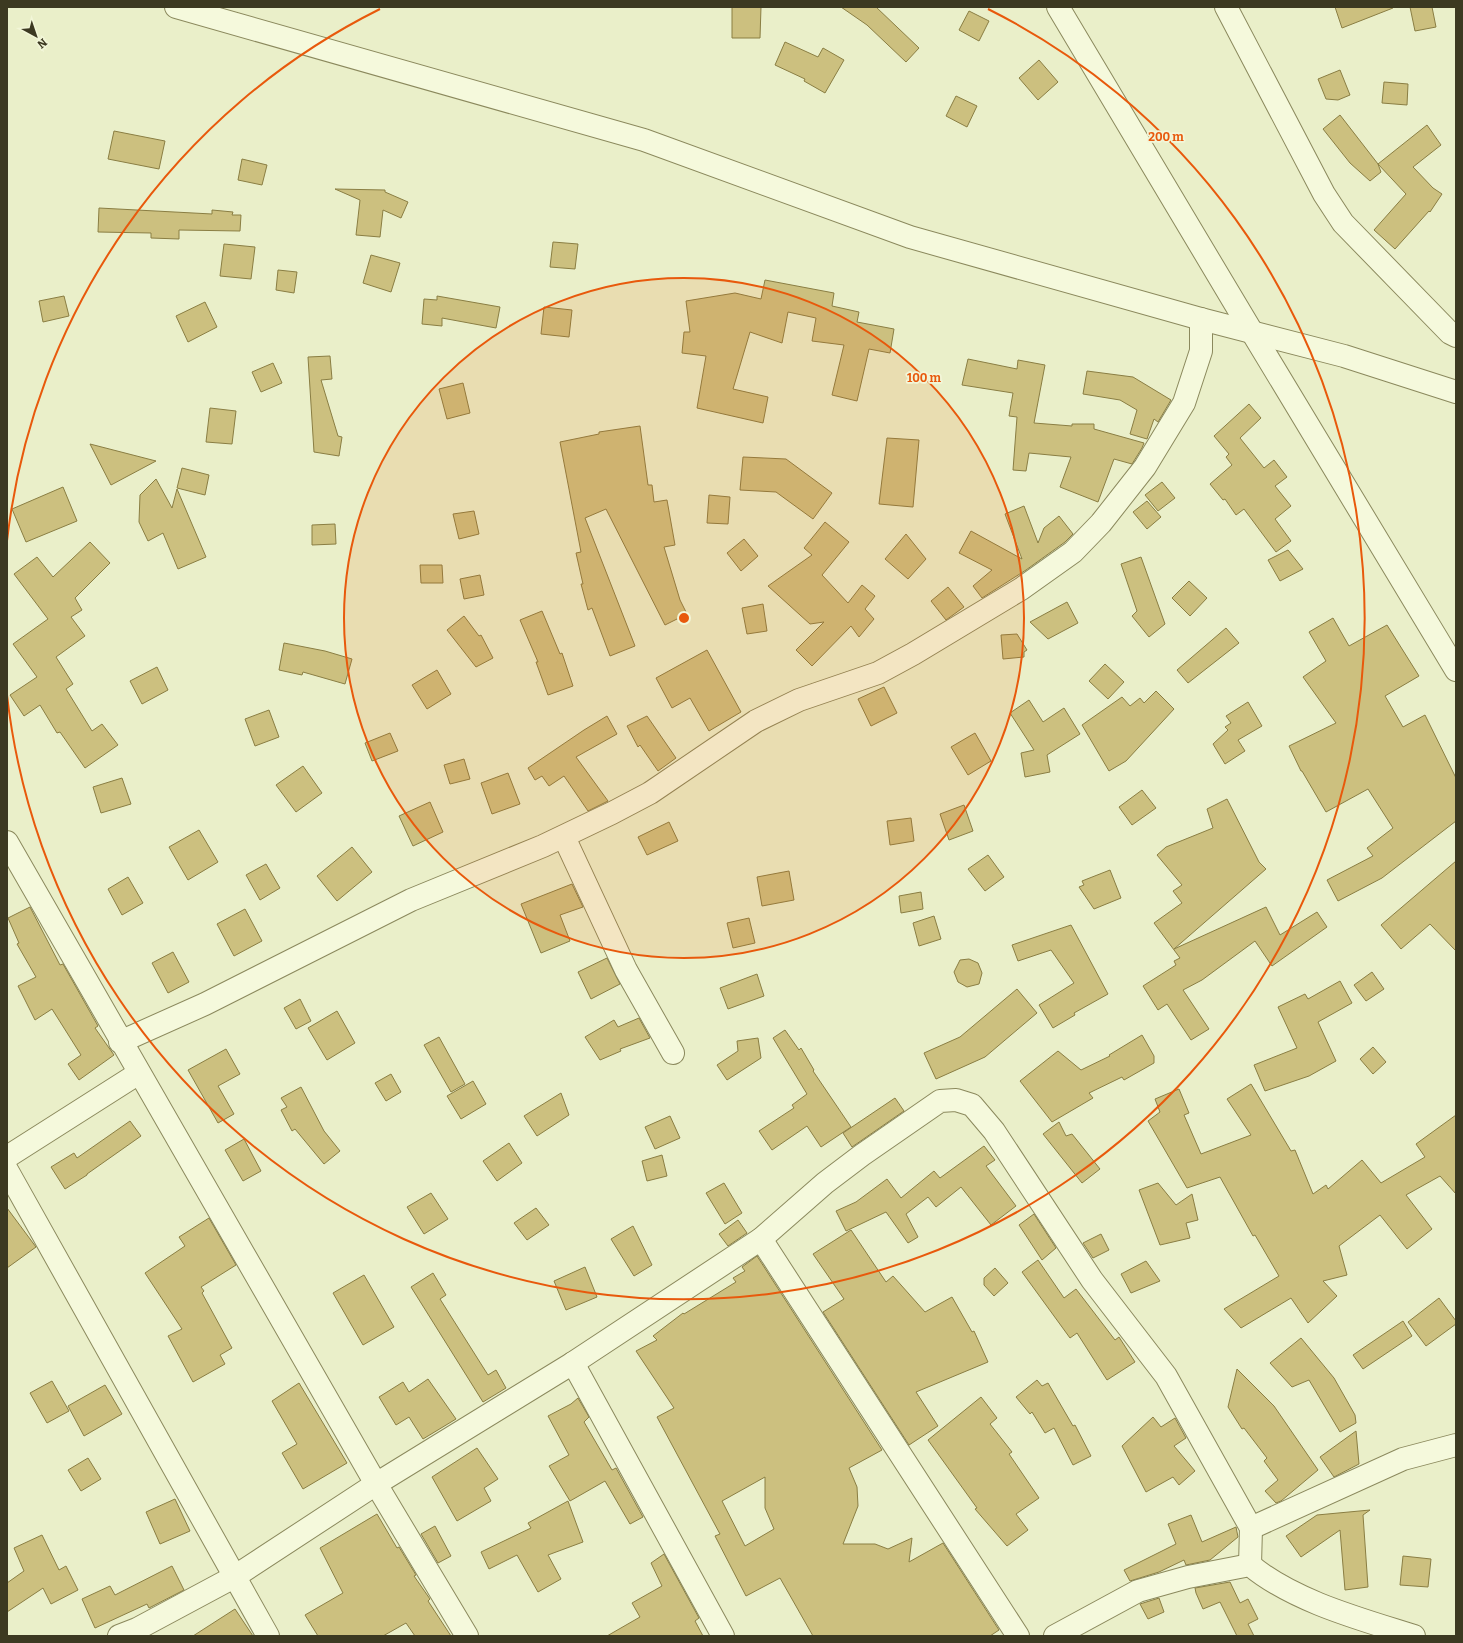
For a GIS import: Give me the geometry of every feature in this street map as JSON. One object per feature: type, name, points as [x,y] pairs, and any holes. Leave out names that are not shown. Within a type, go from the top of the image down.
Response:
[{"type":"street","points":[[176,7],[644,140],[910,237],[1201,319],[1344,356],[1456,392]]},
{"type":"street","points":[[1058,7],[1456,670]]},
{"type":"street","points":[[1226,7],[1324,194],[1343,223],[1450,333],[1456,336]]},
{"type":"street","points":[[120,1042],[205,1004],[411,900],[564,837],[650,793],[756,721],[799,700],[878,673],[913,654],[1021,589],[1065,559],[1101,523],[1145,467],[1184,403],[1201,351],[1201,319]]},
{"type":"street","points":[[564,837],[626,970],[673,1053]]},
{"type":"street","points":[[7,842],[120,1042],[376,1484],[467,1636]]},
{"type":"street","points":[[7,1157],[139,1073]]},
{"type":"street","points":[[119,1636],[137,1629],[234,1577],[376,1484],[574,1363],[761,1239],[850,1164],[940,1101],[956,1100],[972,1105],[994,1131],[1092,1280],[1166,1376],[1252,1528],[1250,1565]]},
{"type":"street","points":[[7,1170],[268,1636]]},
{"type":"street","points":[[761,1239],[1018,1636]]},
{"type":"street","points":[[574,1363],[723,1636]]},
{"type":"street","points":[[1252,1528],[1403,1458],[1456,1445]]},
{"type":"street","points":[[1063,1634],[1138,1591],[1188,1578],[1250,1565]]},
{"type":"street","points":[[1250,1565],[1265,1577],[1347,1615],[1414,1636]]},
{"type":"building","points":[[732,7],[761,7],[760,38],[732,38]]},
{"type":"building","points":[[841,7],[876,7],[919,48],[906,62],[867,25]]},
{"type":"building","points":[[1335,7],[1392,7],[1393,8],[1342,28]]},
{"type":"building","points":[[1410,7],[1432,7],[1436,27],[1415,31]]},
{"type":"building","points":[[969,11],[989,21],[979,41],[959,30]]},
{"type":"building","points":[[785,42],[818,57],[823,48],[844,60],[825,93],[804,81],[805,79],[775,65]]},
{"type":"building","points":[[1039,60],[1058,82],[1038,100],[1019,78]]},
{"type":"building","points":[[1340,70],[1350,95],[1338,100],[1326,99],[1318,79]]},
{"type":"building","points":[[1384,82],[1408,84],[1407,105],[1382,103]]},
{"type":"building","points":[[956,96],[977,106],[967,127],[946,116]]},
{"type":"building","points":[[1340,115],[1378,164],[1381,172],[1370,181],[1350,163],[1323,129]]},
{"type":"building","points":[[1427,125],[1441,145],[1413,167],[1433,188],[1442,194],[1430,212],[1429,211],[1395,249],[1374,230],[1406,194],[1378,164]]},
{"type":"building","points":[[114,131],[165,141],[159,169],[108,159]]},
{"type":"building","points":[[242,159],[267,165],[262,185],[238,180]]},
{"type":"building","points":[[335,189],[385,190],[385,192],[408,202],[401,218],[383,210],[380,237],[356,235],[360,200]]},
{"type":"building","points":[[99,208],[212,214],[212,210],[233,212],[232,215],[241,215],[240,231],[179,230],[179,239],[151,238],[151,233],[98,232]]},
{"type":"building","points":[[553,242],[578,244],[575,269],[550,267]]},
{"type":"building","points":[[224,244],[255,247],[251,279],[220,276]]},
{"type":"building","points":[[371,255],[400,263],[391,292],[363,283]]},
{"type":"building","points":[[278,270],[297,272],[294,293],[276,290]]},
{"type":"building","points":[[765,280],[834,293],[832,306],[859,312],[857,322],[894,329],[890,353],[869,349],[857,401],[832,395],[844,345],[812,341],[816,318],[788,312],[782,343],[750,332],[733,389],[768,397],[763,423],[697,408],[706,356],[682,353],[684,332],[690,332],[686,301],[735,293],[761,299]]},
{"type":"building","points":[[64,296],[69,316],[43,322],[39,301]]},
{"type":"building","points":[[437,296],[500,307],[496,328],[442,318],[442,326],[422,324],[424,299],[437,300]]},
{"type":"building","points":[[205,302],[217,327],[188,342],[176,316]]},
{"type":"building","points":[[544,307],[572,310],[569,337],[541,334]]},
{"type":"building","points":[[330,356],[332,379],[321,380],[338,436],[342,437],[339,456],[314,452],[308,357]]},
{"type":"building","points":[[968,359],[1017,369],[1018,360],[1045,365],[1034,423],[1072,426],[1072,424],[1094,424],[1094,429],[1144,443],[1142,448],[1132,464],[1114,459],[1098,502],[1060,487],[1071,457],[1029,453],[1026,471],[1013,470],[1017,417],[1009,416],[1013,393],[962,385]]},
{"type":"building","points":[[273,363],[282,383],[261,392],[252,372]]},
{"type":"building","points":[[1087,371],[1133,377],[1171,400],[1158,422],[1154,419],[1147,439],[1130,434],[1137,410],[1120,400],[1083,394]]},
{"type":"building","points":[[463,383],[470,413],[447,419],[439,389]]},
{"type":"building","points":[[1249,404],[1261,418],[1240,438],[1264,468],[1274,460],[1287,477],[1275,486],[1291,506],[1275,519],[1291,541],[1276,552],[1244,509],[1236,515],[1225,499],[1223,500],[1210,484],[1232,465],[1226,457],[1229,454],[1214,436]]},
{"type":"building","points":[[210,408],[236,411],[232,444],[206,442]]},
{"type":"building","points":[[640,426],[648,485],[652,485],[654,502],[667,500],[675,545],[664,547],[680,600],[687,614],[665,625],[606,509],[585,518],[635,646],[610,656],[592,608],[588,610],[581,584],[583,584],[576,553],[581,552],[560,442],[599,434],[599,432]]},
{"type":"building","points":[[887,438],[919,440],[913,507],[879,504]]},
{"type":"building","points":[[90,444],[156,461],[111,485]]},
{"type":"building","points":[[743,457],[786,459],[832,493],[813,519],[776,492],[740,490]]},
{"type":"building","points":[[182,468],[209,475],[205,495],[177,488]]},
{"type":"building","points":[[156,479],[172,508],[177,489],[206,557],[178,569],[163,533],[148,541],[139,522],[140,495]]},
{"type":"building","points":[[1162,482],[1175,498],[1158,511],[1145,495]]},
{"type":"building","points":[[63,487],[77,521],[26,542],[12,509]]},
{"type":"building","points":[[709,495],[730,497],[728,524],[707,523]]},
{"type":"building","points":[[1147,501],[1161,517],[1147,529],[1133,512]]},
{"type":"building","points":[[1024,506],[1038,543],[1044,528],[1059,516],[1073,534],[1065,542],[1026,570],[982,598],[973,586],[992,570],[959,553],[971,531],[1022,559],[1005,514]]},
{"type":"building","points":[[474,511],[479,534],[459,539],[453,514]]},
{"type":"building","points":[[825,522],[849,542],[822,575],[848,603],[862,585],[875,596],[865,609],[874,619],[859,637],[851,626],[812,666],[796,650],[824,622],[810,624],[768,586],[812,555],[804,548]]},
{"type":"building","points":[[335,524],[336,544],[312,545],[312,525]]},
{"type":"building","points":[[906,534],[926,559],[908,579],[885,559]]},
{"type":"building","points":[[744,539],[758,556],[741,571],[727,553]]},
{"type":"building","points":[[90,542],[110,563],[75,598],[82,610],[71,617],[85,636],[56,657],[73,684],[66,689],[92,731],[102,724],[118,745],[85,768],[60,732],[57,733],[40,705],[24,716],[10,695],[37,677],[13,644],[48,619],[14,574],[37,557],[53,577]]},
{"type":"building","points":[[1288,550],[1303,569],[1280,581],[1268,560]]},
{"type":"building","points":[[1141,557],[1165,624],[1149,637],[1132,616],[1137,611],[1121,564]]},
{"type":"building","points":[[420,565],[442,565],[443,583],[421,583]]},
{"type":"building","points":[[480,575],[484,595],[464,599],[460,579]]},
{"type":"building","points":[[1189,581],[1207,598],[1190,616],[1172,598]]},
{"type":"building","points":[[948,587],[964,607],[946,620],[931,601]]},
{"type":"building","points":[[1067,602],[1078,623],[1048,639],[1030,622]]},
{"type":"building","points":[[763,604],[767,631],[747,634],[742,608]]},
{"type":"building","points":[[542,611],[560,654],[562,653],[573,686],[548,695],[536,662],[538,662],[520,620]]},
{"type":"building","points":[[464,616],[479,636],[481,635],[493,658],[476,667],[447,630]]},
{"type":"building","points":[[1333,618],[1349,646],[1387,625],[1419,676],[1385,696],[1403,727],[1425,715],[1456,778],[1456,821],[1382,878],[1338,901],[1327,880],[1373,856],[1367,848],[1393,828],[1368,789],[1326,812],[1301,771],[1289,746],[1336,723],[1303,677],[1326,661],[1309,632]]},
{"type":"building","points":[[1226,628],[1239,643],[1188,683],[1177,670]]},
{"type":"building","points":[[1017,634],[1027,650],[1024,652],[1024,657],[1003,659],[1001,635]]},
{"type":"building","points":[[284,643],[325,651],[352,659],[345,684],[303,672],[302,675],[279,670]]},
{"type":"building","points":[[707,650],[741,712],[709,731],[690,698],[672,708],[656,678]]},
{"type":"building","points":[[1105,664],[1124,682],[1108,699],[1089,681]]},
{"type":"building","points":[[157,667],[168,690],[142,704],[130,681]]},
{"type":"building","points":[[437,670],[451,694],[427,709],[412,685]]},
{"type":"building","points":[[884,687],[897,713],[871,726],[858,699]]},
{"type":"building","points":[[1156,691],[1174,709],[1126,761],[1109,771],[1082,725],[1122,697],[1130,706],[1140,698],[1144,703]]},
{"type":"building","points":[[1029,700],[1043,722],[1064,708],[1080,734],[1047,755],[1050,772],[1025,777],[1021,753],[1034,750],[1010,713]]},
{"type":"building","points":[[1248,702],[1262,726],[1238,740],[1245,751],[1225,764],[1213,744],[1228,730],[1225,727],[1231,723],[1226,716]]},
{"type":"building","points":[[269,710],[279,737],[255,746],[245,719]]},
{"type":"building","points":[[607,716],[617,734],[576,757],[608,801],[588,811],[564,776],[549,786],[542,776],[535,780],[528,768]]},
{"type":"building","points":[[647,716],[676,758],[658,771],[640,745],[638,747],[627,726]]},
{"type":"building","points":[[390,733],[398,751],[372,761],[365,743]]},
{"type":"building","points":[[975,733],[991,761],[968,775],[951,747]]},
{"type":"building","points":[[464,759],[470,779],[450,784],[444,765]]},
{"type":"building","points":[[303,766],[322,793],[296,812],[276,785]]},
{"type":"building","points":[[508,773],[520,804],[492,814],[481,783]]},
{"type":"building","points":[[122,778],[131,804],[101,813],[93,787]]},
{"type":"building","points":[[1142,790],[1156,808],[1132,825],[1119,807]]},
{"type":"building","points":[[1227,799],[1259,862],[1266,869],[1174,949],[1266,907],[1280,935],[1317,912],[1327,927],[1272,966],[1255,941],[1202,980],[1183,990],[1209,1029],[1191,1040],[1167,1004],[1158,1010],[1143,986],[1176,965],[1174,961],[1180,958],[1154,923],[1182,903],[1173,891],[1182,885],[1157,855],[1166,847],[1213,828],[1207,809]]},
{"type":"building","points":[[430,802],[443,832],[413,846],[399,816]]},
{"type":"building","points":[[964,805],[973,831],[949,840],[940,814]]},
{"type":"building","points":[[911,818],[914,841],[890,845],[887,821]]},
{"type":"building","points":[[669,822],[678,841],[647,855],[638,837]]},
{"type":"building","points":[[199,830],[218,862],[188,880],[169,847]]},
{"type":"building","points":[[352,847],[372,872],[337,901],[317,876]]},
{"type":"building","points":[[988,855],[1004,877],[985,891],[968,869]]},
{"type":"building","points":[[1456,861],[1456,951],[1430,924],[1401,949],[1381,925]]},
{"type":"building","points":[[266,864],[280,888],[260,900],[246,875]]},
{"type":"building","points":[[1110,870],[1121,898],[1094,909],[1079,887],[1084,885],[1082,881]]},
{"type":"building","points":[[789,871],[794,900],[762,906],[757,877]]},
{"type":"building","points":[[128,877],[143,903],[122,915],[108,889]]},
{"type":"building","points":[[572,884],[583,907],[560,915],[570,941],[541,953],[521,904]]},
{"type":"building","points":[[921,892],[923,909],[901,913],[899,896]]},
{"type":"building","points":[[30,907],[60,965],[63,964],[98,1026],[95,1028],[114,1055],[79,1080],[68,1064],[81,1055],[52,1009],[35,1020],[18,986],[36,977],[17,944],[19,943],[8,918]]},
{"type":"building","points":[[245,909],[262,941],[234,956],[217,924]]},
{"type":"building","points":[[934,916],[941,939],[919,946],[913,923]]},
{"type":"building","points":[[749,918],[755,943],[733,948],[727,923]]},
{"type":"building","points":[[1071,925],[1108,994],[1074,1013],[1075,1015],[1053,1028],[1039,1005],[1074,983],[1051,950],[1018,961],[1012,945]]},
{"type":"building","points":[[173,952],[189,982],[168,993],[152,963]]},
{"type":"building","points":[[607,958],[620,984],[591,999],[578,972]]},
{"type":"building","points":[[969,959],[978,963],[982,973],[979,984],[967,987],[958,982],[954,972],[960,960]]},
{"type":"building","points":[[1372,972],[1384,989],[1366,1001],[1354,985]]},
{"type":"building","points":[[757,974],[764,996],[728,1009],[720,988]]},
{"type":"building","points":[[1340,981],[1352,1003],[1318,1022],[1336,1061],[1309,1076],[1265,1091],[1254,1065],[1297,1048],[1278,1007],[1305,994],[1308,999]]},
{"type":"building","points":[[1017,989],[1037,1013],[985,1057],[936,1079],[924,1053],[960,1037]]},
{"type":"building","points":[[300,999],[311,1021],[296,1029],[284,1008]]},
{"type":"building","points":[[337,1011],[355,1043],[327,1060],[308,1028]]},
{"type":"building","points":[[639,1018],[650,1038],[620,1049],[621,1051],[600,1060],[585,1037],[614,1020],[618,1027]]},
{"type":"building","points":[[785,1030],[799,1050],[801,1048],[814,1070],[813,1071],[851,1127],[821,1147],[807,1126],[772,1150],[759,1131],[794,1108],[792,1105],[807,1094],[773,1038]]},
{"type":"building","points":[[1142,1035],[1154,1056],[1154,1063],[1124,1080],[1122,1077],[1089,1093],[1093,1098],[1052,1122],[1020,1081],[1058,1051],[1081,1070],[1110,1056],[1109,1055]]},
{"type":"building","points":[[439,1037],[465,1084],[451,1092],[424,1045]]},
{"type":"building","points":[[758,1038],[761,1058],[727,1080],[717,1065],[738,1051],[737,1041]]},
{"type":"building","points":[[1373,1047],[1386,1062],[1373,1074],[1360,1059]]},
{"type":"building","points":[[226,1049],[240,1074],[218,1086],[234,1114],[218,1123],[188,1070]]},
{"type":"building","points":[[391,1074],[401,1092],[386,1101],[375,1083]]},
{"type":"building","points":[[473,1081],[486,1104],[461,1119],[447,1096]]},
{"type":"building","points":[[1251,1084],[1291,1151],[1295,1150],[1313,1194],[1326,1185],[1328,1189],[1362,1160],[1381,1183],[1425,1157],[1416,1144],[1456,1115],[1456,1194],[1440,1176],[1406,1195],[1432,1229],[1407,1249],[1380,1215],[1339,1246],[1347,1275],[1323,1281],[1337,1296],[1308,1323],[1291,1298],[1241,1328],[1224,1309],[1279,1276],[1255,1235],[1253,1236],[1220,1177],[1187,1188],[1148,1121],[1160,1112],[1155,1099],[1179,1089],[1189,1113],[1184,1115],[1201,1154],[1251,1135],[1227,1099]]},
{"type":"building","points":[[301,1087],[324,1131],[340,1151],[324,1164],[295,1129],[292,1131],[281,1110],[287,1107],[281,1098]]},
{"type":"building","points":[[561,1093],[569,1115],[537,1136],[524,1116]]},
{"type":"building","points":[[895,1098],[904,1111],[852,1147],[843,1133]]},
{"type":"building","points":[[670,1116],[680,1138],[655,1149],[645,1127]]},
{"type":"building","points":[[130,1121],[141,1136],[65,1189],[51,1167],[74,1153],[77,1158]]},
{"type":"building","points":[[1059,1122],[1066,1136],[1072,1134],[1100,1169],[1082,1183],[1043,1134]]},
{"type":"building","points":[[244,1139],[261,1171],[243,1181],[225,1150]]},
{"type":"building","points":[[509,1143],[522,1163],[497,1181],[483,1161]]},
{"type":"building","points":[[984,1146],[995,1160],[986,1166],[1016,1206],[991,1225],[961,1187],[936,1207],[928,1197],[906,1214],[918,1237],[908,1243],[886,1212],[846,1231],[836,1211],[856,1202],[887,1179],[901,1198],[934,1171],[940,1178]]},
{"type":"building","points":[[662,1155],[667,1176],[647,1181],[642,1161]]},
{"type":"building","points":[[724,1183],[742,1213],[725,1224],[706,1193]]},
{"type":"building","points":[[1158,1183],[1176,1205],[1192,1194],[1198,1220],[1186,1223],[1190,1238],[1160,1245],[1139,1190]]},
{"type":"building","points":[[431,1193],[448,1219],[424,1234],[407,1207]]},
{"type":"building","points":[[7,1208],[36,1247],[7,1268]]},
{"type":"building","points":[[536,1208],[549,1225],[527,1240],[514,1223]]},
{"type":"building","points":[[1034,1214],[1056,1248],[1042,1260],[1019,1225]]},
{"type":"building","points":[[209,1218],[236,1265],[201,1287],[204,1291],[202,1293],[232,1348],[220,1355],[225,1364],[193,1382],[168,1336],[182,1329],[145,1273],[185,1246],[179,1237]]},
{"type":"building","points":[[738,1220],[747,1233],[728,1246],[719,1234]]},
{"type":"building","points":[[633,1226],[652,1265],[634,1276],[611,1239]]},
{"type":"building","points":[[851,1230],[886,1282],[893,1276],[925,1312],[952,1297],[972,1332],[974,1331],[988,1362],[916,1392],[938,1426],[909,1445],[823,1312],[844,1299],[813,1254]]},
{"type":"building","points":[[1101,1234],[1109,1250],[1093,1258],[1083,1243]]},
{"type":"building","points":[[757,1256],[882,1450],[849,1468],[857,1487],[858,1506],[843,1544],[875,1544],[888,1549],[912,1538],[909,1562],[943,1543],[999,1630],[990,1636],[813,1636],[780,1578],[746,1596],[715,1536],[720,1534],[657,1417],[674,1408],[636,1351],[657,1340],[653,1336],[683,1313],[684,1314],[736,1282],[733,1278],[745,1271],[742,1267]],"holes":[[[765,1477],[765,1508],[774,1529],[745,1546],[722,1501]]]},
{"type":"building","points":[[1038,1260],[1064,1298],[1076,1289],[1115,1340],[1119,1337],[1135,1362],[1107,1380],[1077,1333],[1070,1338],[1022,1272]]},
{"type":"building","points":[[1146,1261],[1160,1281],[1131,1293],[1121,1274]]},
{"type":"building","points":[[585,1267],[597,1297],[566,1310],[554,1281]]},
{"type":"building","points":[[995,1268],[1008,1283],[994,1296],[984,1285],[984,1278]]},
{"type":"building","points":[[433,1273],[446,1295],[440,1299],[488,1375],[496,1370],[506,1388],[483,1402],[411,1287]]},
{"type":"building","points":[[364,1275],[394,1327],[363,1345],[333,1293]]},
{"type":"building","points":[[1439,1298],[1456,1321],[1456,1324],[1426,1346],[1408,1322]]},
{"type":"building","points":[[1403,1321],[1412,1336],[1363,1369],[1353,1355]]},
{"type":"building","points":[[1301,1338],[1334,1378],[1355,1415],[1356,1423],[1340,1432],[1309,1380],[1292,1387],[1270,1363]]},
{"type":"building","points":[[1237,1369],[1274,1406],[1318,1470],[1281,1501],[1276,1503],[1265,1491],[1278,1480],[1264,1461],[1267,1458],[1244,1428],[1242,1429],[1228,1407]]},
{"type":"building","points":[[428,1379],[456,1419],[423,1439],[409,1417],[396,1425],[379,1397],[403,1382],[409,1392]]},
{"type":"building","points":[[1037,1380],[1042,1386],[1048,1383],[1073,1426],[1075,1425],[1091,1456],[1073,1465],[1054,1428],[1045,1433],[1032,1412],[1030,1414],[1016,1397]]},
{"type":"building","points":[[52,1381],[69,1411],[47,1423],[30,1393]]},
{"type":"building","points":[[299,1383],[347,1463],[303,1489],[282,1453],[297,1444],[272,1401]]},
{"type":"building","points":[[105,1385],[122,1414],[84,1436],[68,1406]]},
{"type":"building","points":[[981,1397],[997,1418],[990,1424],[1012,1452],[1009,1454],[1039,1498],[1016,1514],[1028,1530],[1007,1546],[975,1509],[977,1508],[928,1440]]},
{"type":"building","points":[[578,1398],[589,1417],[584,1422],[612,1470],[616,1468],[643,1517],[630,1524],[605,1481],[570,1501],[549,1466],[569,1455],[548,1416],[571,1404]]},
{"type":"building","points":[[1153,1417],[1161,1427],[1175,1418],[1186,1438],[1174,1446],[1195,1471],[1179,1485],[1173,1477],[1146,1492],[1122,1446]]},
{"type":"building","points":[[1356,1431],[1359,1464],[1334,1477],[1320,1457]]},
{"type":"building","points":[[477,1448],[498,1479],[484,1488],[491,1501],[457,1521],[432,1477]]},
{"type":"building","points":[[88,1458],[101,1479],[81,1491],[68,1470]]},
{"type":"building","points":[[175,1499],[190,1531],[160,1544],[146,1512]]},
{"type":"building","points":[[568,1501],[583,1542],[548,1555],[561,1579],[538,1592],[517,1555],[489,1569],[481,1552],[531,1528],[528,1523]]},
{"type":"building","points":[[1370,1510],[1363,1515],[1368,1587],[1345,1590],[1340,1530],[1301,1557],[1286,1536],[1317,1515]]},
{"type":"building","points":[[377,1514],[397,1548],[399,1547],[416,1575],[414,1576],[430,1599],[428,1601],[451,1636],[415,1636],[406,1623],[383,1636],[318,1636],[305,1615],[343,1593],[320,1548]]},
{"type":"building","points":[[1191,1515],[1202,1542],[1236,1527],[1238,1537],[1210,1560],[1186,1565],[1184,1560],[1159,1572],[1130,1581],[1124,1570],[1176,1544],[1168,1524]]},
{"type":"building","points":[[435,1526],[451,1556],[438,1563],[421,1534]]},
{"type":"building","points":[[42,1535],[59,1570],[66,1566],[78,1590],[51,1604],[43,1588],[7,1612],[7,1583],[24,1571],[14,1548]]},
{"type":"building","points":[[664,1554],[699,1618],[695,1621],[703,1636],[607,1636],[640,1617],[632,1603],[662,1586],[651,1563]]},
{"type":"building","points":[[1403,1556],[1431,1559],[1428,1587],[1400,1585]]},
{"type":"building","points":[[172,1566],[184,1590],[149,1608],[147,1604],[95,1628],[82,1599],[110,1586],[115,1595]]},
{"type":"building","points":[[1230,1582],[1240,1603],[1248,1599],[1258,1619],[1248,1624],[1254,1636],[1237,1636],[1220,1602],[1203,1609],[1196,1593],[1195,1588]]},
{"type":"building","points":[[1159,1598],[1164,1612],[1148,1619],[1140,1604]]},
{"type":"building","points":[[235,1609],[253,1636],[193,1636]]}]
